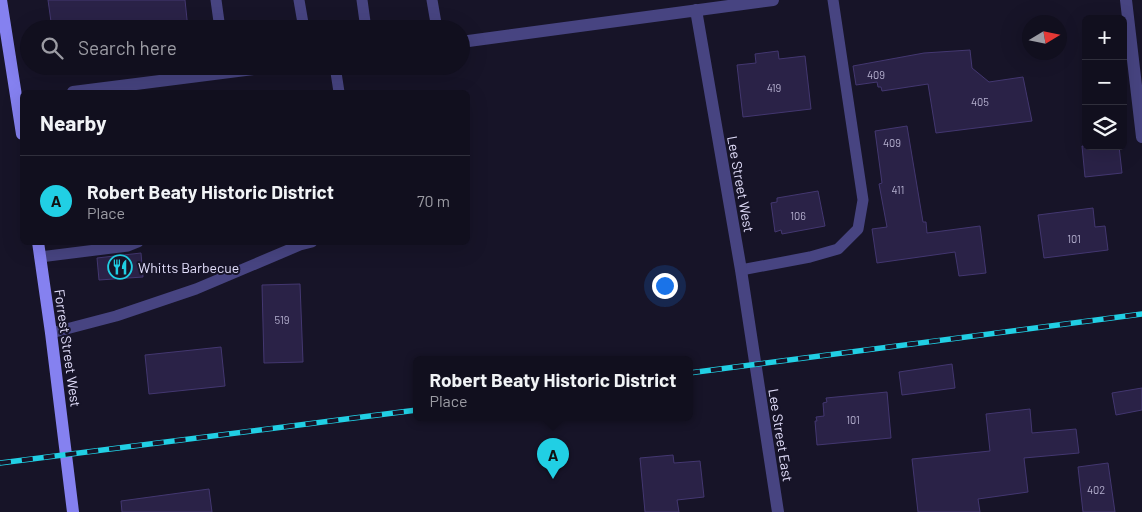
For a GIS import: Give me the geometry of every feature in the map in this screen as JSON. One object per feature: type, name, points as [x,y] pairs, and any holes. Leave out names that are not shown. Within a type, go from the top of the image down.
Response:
[{"type":"main road","points":[[1,0],[20,99]]},
{"type":"main road","name":"Forrest Street West","points":[[38,245],[73,512]]},
{"type":"street","points":[[470,41],[696,10],[711,4],[774,0]]},
{"type":"street","points":[[1126,0],[1142,137]]},
{"type":"street","name":"Lee Street West","points":[[696,10],[741,270],[754,363]]},
{"type":"street","points":[[110,90],[146,88],[204,75]]},
{"type":"street","name":"Lee Street East","points":[[754,363],[778,512]]},
{"type":"lane","points":[[216,0],[219,20]]},
{"type":"lane","points":[[299,0],[302,20]]},
{"type":"lane","points":[[362,0],[365,20]]},
{"type":"lane","points":[[432,0],[435,20]]},
{"type":"lane","points":[[741,270],[810,257],[838,249],[858,229],[863,200],[833,0]]},
{"type":"lane","points":[[336,75],[339,90]]},
{"type":"lane","points":[[40,257],[130,245]]},
{"type":"lane","points":[[51,332],[116,316],[196,289],[300,245]]},
{"type":"building","points":[[48,0],[185,0],[187,20],[51,20]]},
{"type":"building","points":[[970,50],[972,68],[989,82],[1023,77],[1032,121],[936,133],[928,84],[882,91],[881,87],[878,87],[877,82],[856,85],[853,66],[924,53]]},
{"type":"building","points":[[778,51],[779,59],[805,56],[811,109],[743,117],[737,65],[756,63],[755,54]]},
{"type":"building","points":[[907,126],[923,222],[926,222],[927,233],[980,226],[986,273],[959,276],[955,252],[877,263],[872,229],[887,227],[879,184],[882,183],[875,131]]},
{"type":"building","points":[[1082,150],[1119,150],[1122,173],[1085,177]]},
{"type":"building","points":[[818,191],[825,226],[782,234],[781,230],[775,232],[771,203],[777,202],[777,198]]},
{"type":"building","points":[[1093,208],[1095,227],[1105,226],[1108,250],[1044,258],[1038,215]]},
{"type":"building","name":"Whitts Barbecue","points":[[141,253],[143,277],[99,280],[97,258]]},
{"type":"building","points":[[300,284],[303,362],[264,363],[262,285]]},
{"type":"building","points":[[221,347],[225,386],[149,394],[145,355]]},
{"type":"building","points":[[952,364],[955,388],[902,395],[899,372]]},
{"type":"building","points":[[1142,388],[1142,410],[1116,415],[1112,393]]},
{"type":"building","points":[[887,392],[891,438],[817,445],[815,421],[817,421],[816,417],[824,416],[823,403],[827,402],[826,398]]},
{"type":"building","points":[[1030,409],[1032,433],[1076,429],[1079,453],[1024,458],[1028,492],[978,499],[980,512],[918,512],[912,459],[990,451],[986,414]]},
{"type":"building","points":[[673,455],[674,463],[700,461],[704,497],[677,500],[679,512],[645,512],[640,458]]},
{"type":"building","points":[[1108,463],[1115,512],[1083,512],[1078,467]]},
{"type":"building","points":[[209,489],[212,512],[122,512],[121,501]]},
{"type":"railway","points":[[693,372],[1142,314]]},
{"type":"railway","points":[[0,463],[413,411]]},
{"type":"place","name":"Whitts Barbecue","points":[[120,267]]},
{"type":"place","name":"Robert Beaty Historic District","points":[[553,479]]}]
